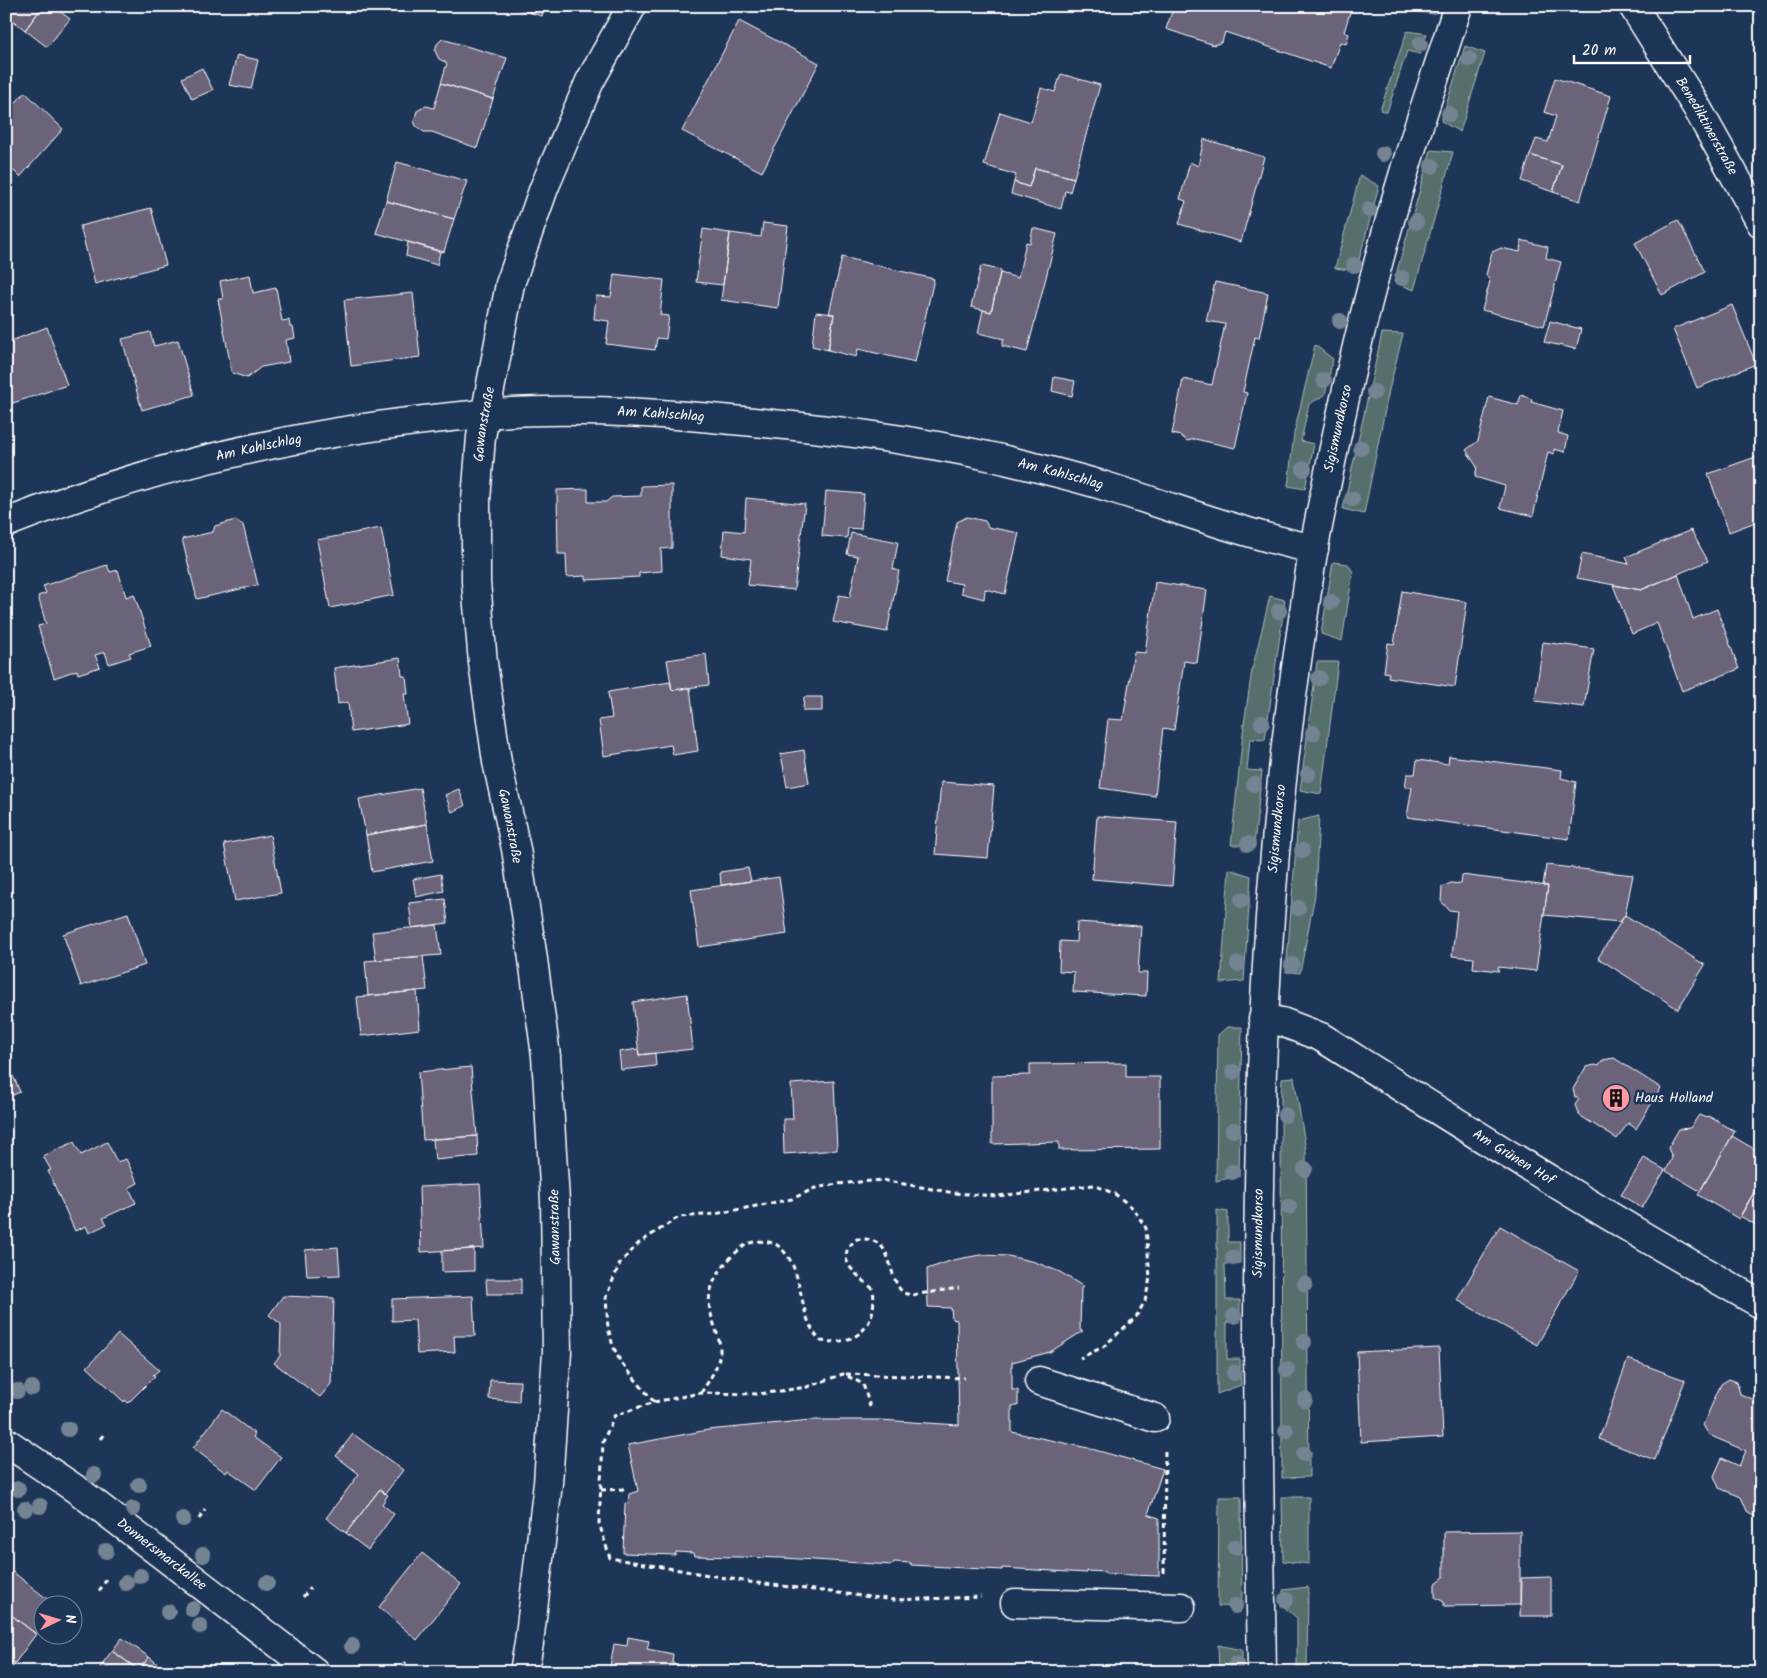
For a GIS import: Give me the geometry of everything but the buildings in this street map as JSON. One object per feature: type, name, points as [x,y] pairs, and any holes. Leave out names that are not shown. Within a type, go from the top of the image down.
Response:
[{"type":"street","name":"Gawanstraße","points":[[524,1672],[530,1643],[548,1483],[556,1370],[555,1201],[546,1056],[516,850],[497,762],[483,663],[476,582],[476,500],[484,414],[510,284],[544,188],[590,81],[632,6]]},
{"type":"street","name":"Sigismundkorso","points":[[1262,1672],[1259,1134],[1262,1019],[1274,845],[1290,710],[1314,549],[1353,360],[1413,142],[1458,6]]},
{"type":"street","name":"Benediktinerstraße","points":[[1633,6],[1696,106],[1761,223]]},
{"type":"street","name":"Am Kahlschlag","points":[[6,523],[135,479],[227,454],[348,431],[484,414],[610,412],[692,416],[825,428],[912,440],[999,458],[1104,486],[1235,529],[1314,549]]},
{"type":"street","name":"Am Grünen Hof","points":[[1262,1019],[1282,1022],[1321,1037],[1600,1210],[1761,1304]]},
{"type":"street","points":[[1039,1380],[1155,1418]]},
{"type":"street","name":"Donnersmarckallee","points":[[6,1442],[80,1492],[315,1672]]},
{"type":"street","points":[[1002,1599],[1181,1606]]},
{"type":"path","points":[[654,1402],[620,1361],[613,1346],[606,1311],[606,1297],[620,1263],[639,1243],[679,1217],[716,1214],[792,1199],[815,1188],[882,1180],[954,1193],[997,1196],[1094,1185],[1115,1194],[1134,1208],[1146,1228],[1150,1252],[1150,1278],[1146,1301],[1136,1317],[1103,1347],[1039,1380]]},
{"type":"path","points":[[701,1393],[716,1370],[720,1352],[718,1335],[710,1309],[712,1288],[730,1257],[747,1244],[763,1241],[777,1245],[797,1276],[808,1322],[813,1333],[822,1341],[847,1340],[859,1334],[869,1325],[874,1314],[874,1289],[848,1264],[846,1254],[850,1245],[857,1239],[875,1241],[885,1248],[890,1258],[892,1276],[903,1293],[926,1294],[958,1288]]},
{"type":"path","points":[[843,1374],[863,1384],[870,1407]]},
{"type":"path","points":[[965,1378],[843,1374],[807,1387],[760,1394],[701,1393],[654,1402],[614,1416],[603,1442],[599,1523],[610,1558],[749,1582],[895,1600],[1002,1599]]},
{"type":"path","points":[[1155,1418],[1166,1427],[1164,1583]]},
{"type":"path","points":[[100,1439],[104,1434]]},
{"type":"path","points":[[600,1490],[626,1489]]},
{"type":"path","points":[[199,1518],[205,1510]]},
{"type":"path","points":[[99,1590],[107,1579]]},
{"type":"path","points":[[303,1597],[310,1588]]},
{"type":"path","points":[[400,1670],[406,1662]]},
{"type":"green space","points":[[1420,6],[1437,6],[1434,14],[1417,12]]},
{"type":"green space","points":[[1407,31],[1427,34],[1420,54],[1407,51],[1387,112],[1380,110]]},
{"type":"green space","points":[[1465,46],[1485,53],[1460,132],[1441,121]]},
{"type":"green space","points":[[1431,150],[1453,152],[1414,290],[1394,282]]},
{"type":"green space","points":[[1360,175],[1379,186],[1356,271],[1335,268]]},
{"type":"green space","points":[[1382,333],[1403,334],[1389,390],[1364,514],[1343,509]]},
{"type":"green space","points":[[1315,345],[1333,359],[1325,395],[1309,404],[1301,441],[1314,444],[1305,489],[1288,486],[1294,433]]},
{"type":"green space","points":[[1333,562],[1348,564],[1353,572],[1342,641],[1321,634]]},
{"type":"green space","points":[[1270,596],[1285,600],[1265,740],[1250,739],[1247,770],[1262,771],[1254,845],[1231,845],[1244,724],[1252,670]]},
{"type":"green space","points":[[1317,662],[1338,662],[1321,794],[1300,790]]},
{"type":"green space","points":[[1319,816],[1315,895],[1300,973],[1286,972],[1298,821]]},
{"type":"green space","points":[[1229,869],[1251,876],[1244,981],[1221,983]]},
{"type":"green space","points":[[1227,1027],[1242,1027],[1239,1176],[1216,1181],[1218,1035]]},
{"type":"green space","points":[[1294,1077],[1306,1150],[1309,1477],[1282,1478],[1281,1095],[1282,1078]]},
{"type":"green space","points":[[1217,1210],[1228,1212],[1228,1242],[1240,1242],[1240,1263],[1225,1264],[1226,1300],[1240,1300],[1240,1322],[1227,1322],[1227,1359],[1240,1359],[1241,1385],[1217,1394]]},
{"type":"green space","points":[[1219,1497],[1241,1497],[1242,1607],[1218,1606]]},
{"type":"green space","points":[[1282,1497],[1309,1497],[1309,1564],[1283,1561]]},
{"type":"green space","points":[[1308,1587],[1307,1672],[1297,1672],[1297,1618],[1283,1606],[1283,1590]]},
{"type":"green space","points":[[1218,1645],[1242,1650],[1242,1672],[1219,1672]]},
{"type":"place","name":"Haus Holland","points":[[1616,1098]]}]
